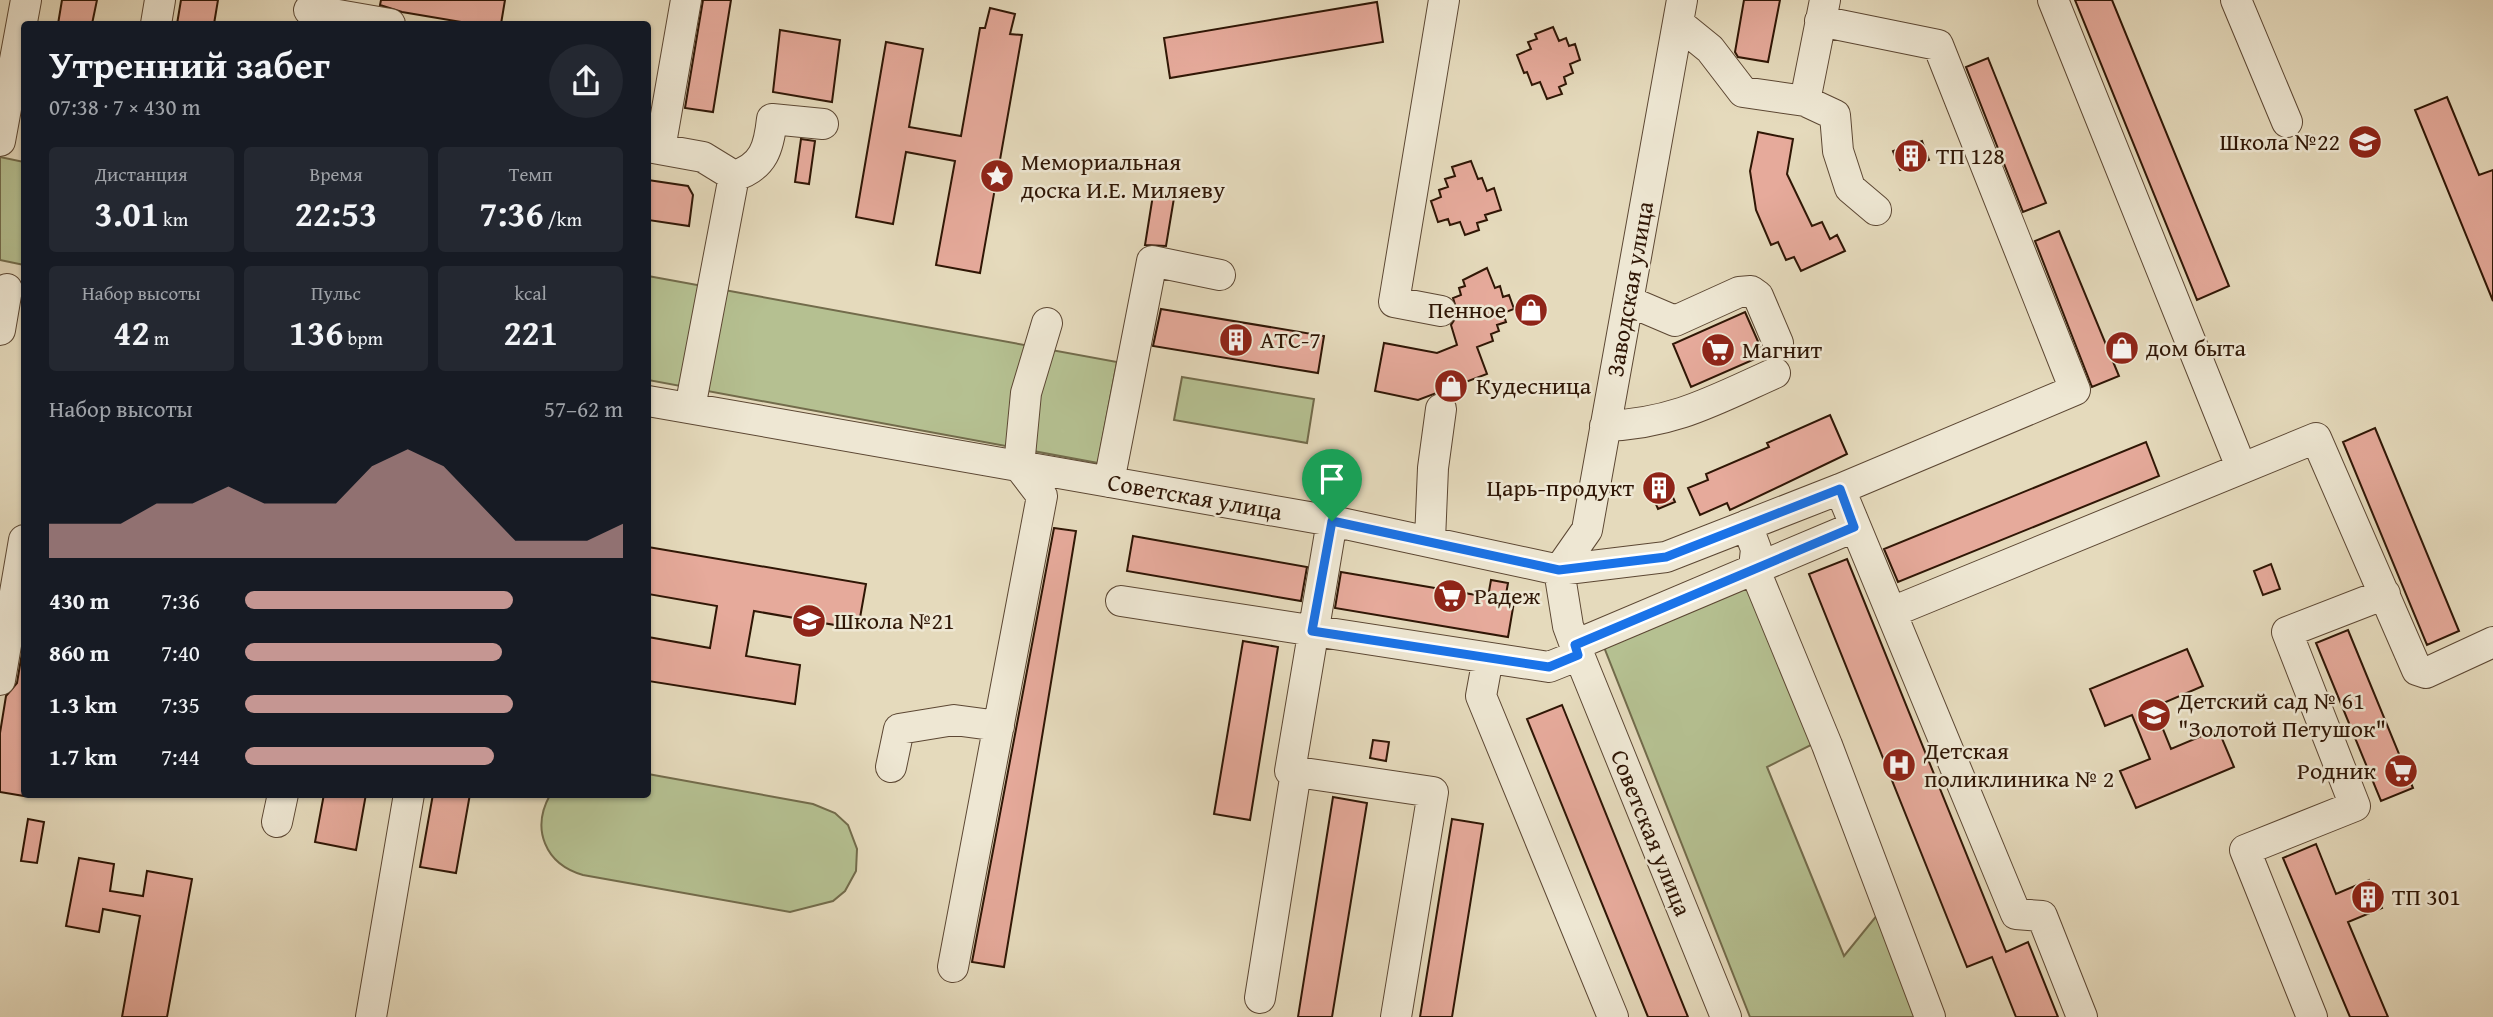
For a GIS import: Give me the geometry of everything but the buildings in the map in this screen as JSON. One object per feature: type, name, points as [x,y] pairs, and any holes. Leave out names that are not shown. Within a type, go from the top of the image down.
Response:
[{"type":"street","points":[[22,21],[26,0]]},
{"type":"street","points":[[156,21],[160,0]]},
{"type":"street","points":[[1441,311],[1394,302],[1444,0]]},
{"type":"street","points":[[2053,0],[2241,467]]},
{"type":"street","points":[[2236,0],[2287,122]]},
{"type":"street","points":[[682,1],[654,148],[703,157],[734,176],[750,172],[768,151],[772,119],[823,124]]},
{"type":"street","points":[[309,10],[373,21]]},
{"type":"street","points":[[1559,570],[1666,557],[1840,489],[2075,390],[1938,45],[1823,11],[1805,102]]},
{"type":"street","points":[[1680,12],[1743,92],[1805,102],[1835,115],[1838,151],[1850,188],[1876,210]]},
{"type":"street","name":"Заводская улица","points":[[1559,570],[1587,530],[1680,12]]},
{"type":"street","points":[[0,141],[21,27]]},
{"type":"street","points":[[690,408],[734,176]]},
{"type":"street","points":[[1109,482],[1152,261],[1220,275]]},
{"type":"street","points":[[0,330],[10,290]]},
{"type":"street","points":[[1628,301],[1675,321],[1739,292],[1751,291],[1758,296],[1778,343]]},
{"type":"street","points":[[953,967],[1042,496],[1019,466],[1026,393],[1047,323]]},
{"type":"street","points":[[1605,426],[1639,425],[1679,416],[1775,373]]},
{"type":"street","name":"Советская улица","points":[[651,402],[1332,521],[1430,540],[1559,570],[1577,650],[1726,1017]]},
{"type":"street","points":[[1430,540],[1433,468],[1441,409]]},
{"type":"street","points":[[1892,612],[2316,438],[2417,670],[2426,673],[2493,642]]},
{"type":"street","points":[[1840,489],[2016,914],[2042,916],[2082,1017]]},
{"type":"street","points":[[1332,521],[1290,771],[1433,792],[1396,1017]]},
{"type":"street","points":[[1747,526],[1755,549],[1754,568],[1827,745],[1930,1017]]},
{"type":"street","points":[[1121,601],[1549,667],[1577,650],[1754,568],[1854,527]]},
{"type":"street","points":[[0,680],[21,558]]},
{"type":"street","points":[[2312,1017],[2245,850],[2355,806],[2287,632],[2385,594]]},
{"type":"street","points":[[1488,658],[1481,696],[1613,1017]]},
{"type":"street","points":[[891,767],[899,729],[954,720],[999,726]]},
{"type":"street","points":[[1260,998],[1296,772]]},
{"type":"street","points":[[371,1017],[408,798]]},
{"type":"green space","points":[[0,157],[21,161],[21,264],[0,260]]},
{"type":"green space","points":[[651,277],[1117,362],[1098,463],[651,381]]},
{"type":"green space","points":[[1182,377],[1314,399],[1307,443],[1174,420]]},
{"type":"green space","points":[[1749,580],[1815,743],[1767,767],[1844,956],[1878,914],[1916,1017],[1750,1017],[1602,642]]},
{"type":"green space","points":[[651,775],[813,804],[835,813],[848,825],[857,849],[856,871],[845,891],[833,901],[790,912],[583,875],[559,863],[545,844],[542,832],[544,808],[549,798],[651,798]]},
{"type":"place","name":"Школа №22","points":[[2365,142]]},
{"type":"place","name":"ТП 128","points":[[1911,156]]},
{"type":"place","name":"Мемориальная доска И.Е. Миляеву","points":[[997,176]]},
{"type":"place","name":"Пенное","points":[[1531,310]]},
{"type":"place","name":"АТС-7","points":[[1236,340]]},
{"type":"place","name":"дом быта","points":[[2122,348]]},
{"type":"place","name":"Магнит","points":[[1718,350]]},
{"type":"place","name":"Кудесница","points":[[1451,386]]},
{"type":"place","name":"Царь-продукт","points":[[1659,488]]},
{"type":"place","name":"Радеж","points":[[1450,596]]},
{"type":"place","name":"Школа №21","points":[[809,621]]},
{"type":"place","name":"Детский сад № 61 \"Золотой Петушок\"","points":[[2154,715]]},
{"type":"place","name":"Детская поликлиника № 2","points":[[1899,765]]},
{"type":"place","name":"Родник","points":[[2401,771]]},
{"type":"place","name":"ТП 301","points":[[2368,897]]},
{"type":"route","points":[[1840,489],[1854,527],[1575,645],[1578,655],[1549,667],[1312,631],[1332,521],[1546,565],[1559,570],[1666,557],[1840,489]]}]
